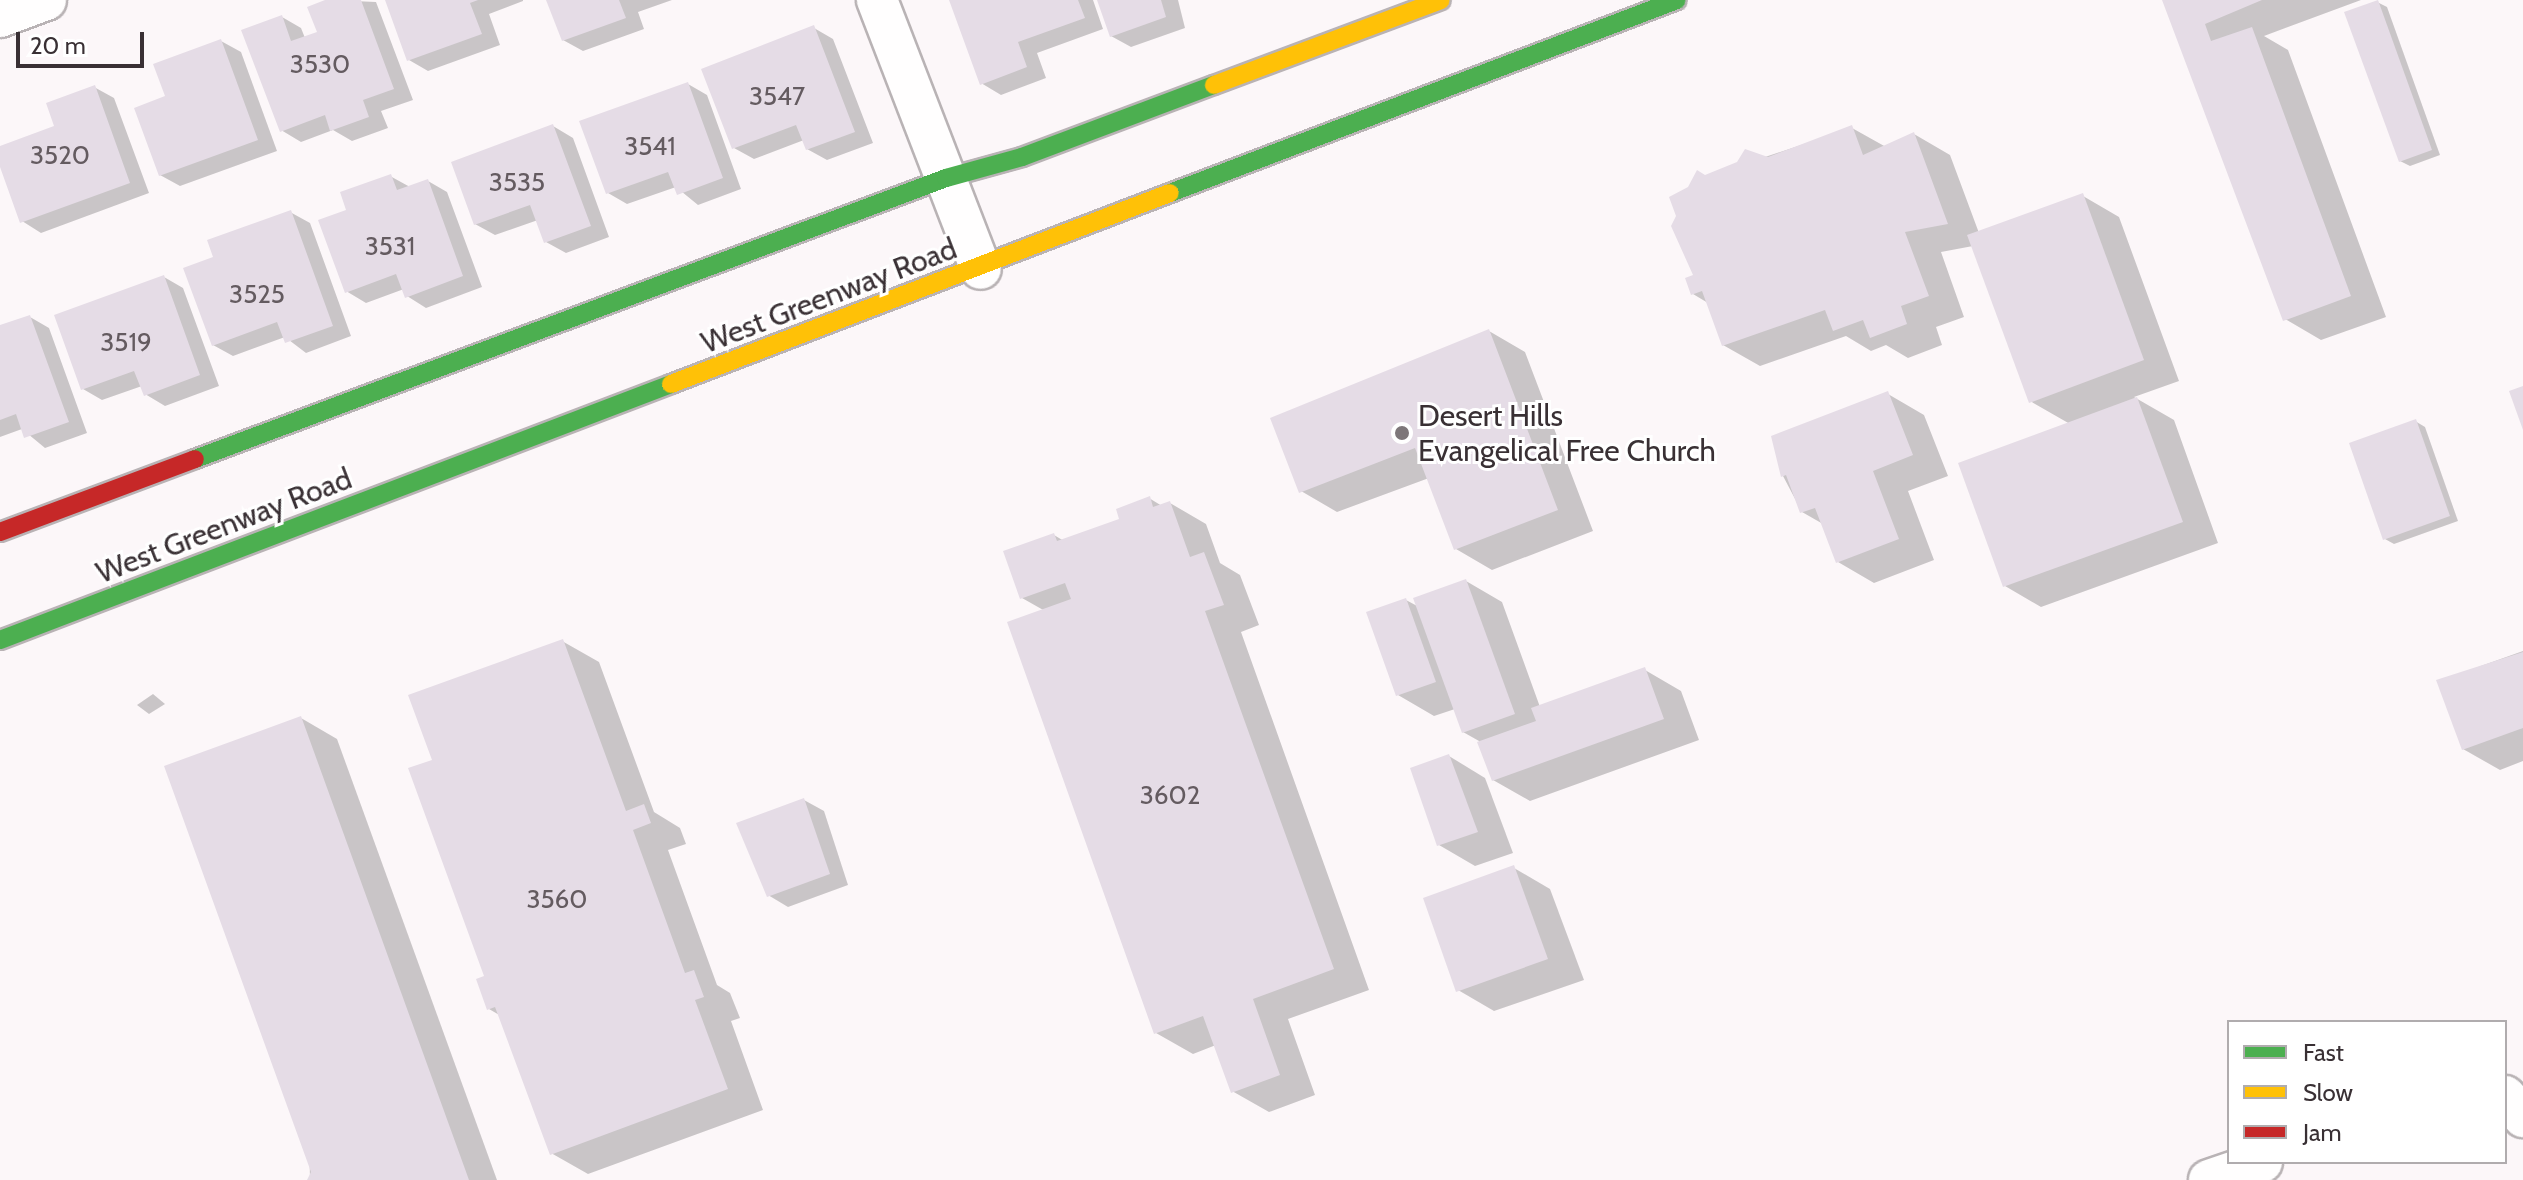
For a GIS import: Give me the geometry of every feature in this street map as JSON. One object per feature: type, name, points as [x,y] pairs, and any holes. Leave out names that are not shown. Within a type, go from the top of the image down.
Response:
[{"type":"main road","points":[[0,532],[946,178],[1022,157],[1441,0]]},
{"type":"main road","name":"West Greenway Road","points":[[0,640],[981,269],[1677,0]]},
{"type":"street","points":[[0,17],[46,0]]},
{"type":"street","points":[[877,0],[981,269]]},
{"type":"street","points":[[2507,1098],[2523,1117]]},
{"type":"street","points":[[2209,1180],[2256,1164]]},
{"type":"building","points":[[325,0],[361,0],[394,89],[363,100],[369,117],[330,131],[325,115],[280,132],[241,30],[282,15],[291,41],[317,32],[307,7]]},
{"type":"building","points":[[385,0],[478,0],[470,3],[482,34],[407,61]]},
{"type":"building","points":[[546,0],[619,0],[626,18],[562,41]]},
{"type":"building","points":[[949,0],[1078,0],[1085,18],[1018,42],[1027,67],[980,85]]},
{"type":"building","points":[[1097,0],[1161,0],[1166,17],[1110,37]]},
{"type":"building","points":[[2162,0],[2262,0],[2205,24],[2211,41],[2252,27],[2351,296],[2283,321]]},
{"type":"building","points":[[2378,0],[2432,150],[2399,162],[2344,12]]},
{"type":"building","points":[[814,25],[855,132],[806,150],[796,125],[732,149],[701,69]]},
{"type":"building","points":[[221,39],[258,140],[159,176],[134,108],[165,96],[153,64]]},
{"type":"building","points":[[688,82],[723,178],[677,195],[668,172],[606,194],[579,121]]},
{"type":"building","points":[[95,85],[130,183],[20,223],[0,167],[0,146],[54,126],[46,103]]},
{"type":"building","points":[[553,124],[591,226],[544,243],[530,205],[474,225],[451,162]]},
{"type":"building","points":[[1852,125],[1863,155],[1914,132],[1948,224],[1905,232],[1929,296],[1901,306],[1907,324],[1870,338],[1863,320],[1833,331],[1825,310],[1722,346],[1702,291],[1691,295],[1685,278],[1693,275],[1671,226],[1676,216],[1669,197],[1688,187],[1697,170],[1705,175],[1737,162],[1745,149],[1768,157]]},
{"type":"building","points":[[391,174],[397,190],[428,179],[463,276],[405,298],[396,274],[345,293],[318,220],[346,210],[340,192]]},
{"type":"building","points":[[2083,193],[2144,360],[2029,403],[1967,235]]},
{"type":"building","points":[[291,210],[333,326],[285,343],[277,322],[212,346],[183,268],[213,257],[207,240]]},
{"type":"building","points":[[164,275],[200,375],[144,396],[134,371],[81,390],[54,315]]},
{"type":"building","points":[[30,315],[69,422],[24,438],[16,414],[0,420],[0,325]]},
{"type":"building","name":"Desert Hills Evangelical Free Church","points":[[1489,329],[1558,510],[1454,550],[1415,448],[1299,493],[1270,418]]},
{"type":"building","points":[[2523,386],[2523,430],[2509,391]]},
{"type":"building","points":[[1888,391],[1913,455],[1873,471],[1899,539],[1836,563],[1815,508],[1800,513],[1786,475],[1781,477],[1771,436]]},
{"type":"building","points":[[2137,397],[2183,522],[2003,587],[1958,463]]},
{"type":"building","points":[[2416,419],[2450,516],[2383,540],[2349,443]]},
{"type":"building","points":[[1150,496],[1153,507],[1170,501],[1190,557],[1204,552],[1224,605],[1205,611],[1334,969],[1253,999],[1280,1075],[1231,1093],[1203,1016],[1154,1034],[1007,622],[1071,599],[1065,583],[1020,599],[1003,551],[1054,533],[1057,541],[1119,519],[1116,509]]},
{"type":"building","points":[[1466,579],[1515,714],[1462,733],[1413,598]]},
{"type":"building","points":[[1406,598],[1436,682],[1396,696],[1366,612]]},
{"type":"building","points":[[563,639],[626,811],[644,804],[651,823],[633,830],[685,973],[694,970],[704,997],[695,1000],[728,1089],[550,1155],[495,1007],[487,1010],[476,979],[484,976],[408,768],[432,760],[408,695]]},
{"type":"building","points":[[2523,652],[2523,728],[2462,750],[2436,680]]},
{"type":"building","points":[[1645,667],[1664,719],[1492,781],[1477,742],[1536,721],[1531,708]]},
{"type":"building","points":[[301,716],[469,1180],[307,1180],[311,1172],[164,766]]},
{"type":"building","points":[[1449,754],[1478,832],[1437,846],[1410,768]]},
{"type":"building","points":[[804,798],[830,874],[767,897],[736,823]]},
{"type":"building","points":[[1514,865],[1548,959],[1456,992],[1423,898]]},
{"type":"traffic: fast","points":[[1170,193],[1677,0]]},
{"type":"traffic: fast","points":[[195,459],[946,178],[1022,157],[1214,85]]},
{"type":"traffic: fast","points":[[0,640],[671,384]]},
{"type":"traffic: slow","points":[[1214,85],[1441,0]]},
{"type":"traffic: slow","points":[[671,384],[1170,193]]},
{"type":"traffic: jam","points":[[0,532],[195,459]]},
{"type":"place","name":"Desert Hills Evangelical Free Church","points":[[1402,433]]}]
